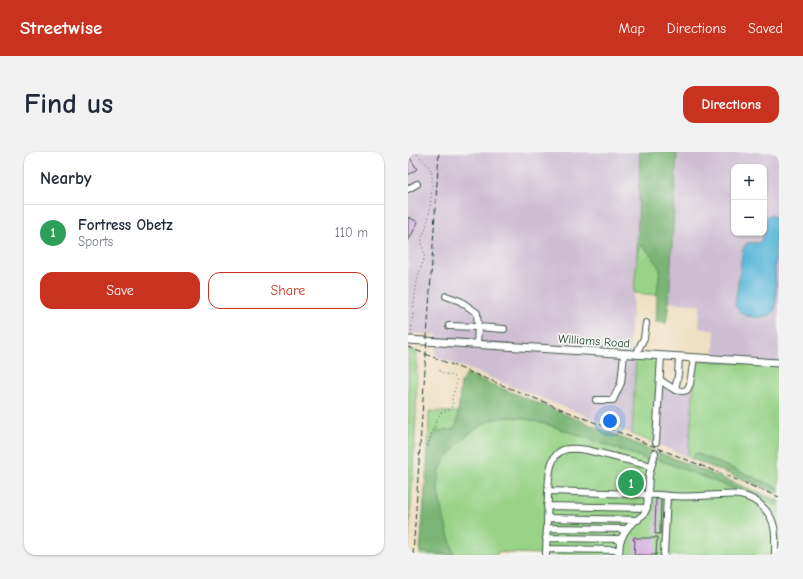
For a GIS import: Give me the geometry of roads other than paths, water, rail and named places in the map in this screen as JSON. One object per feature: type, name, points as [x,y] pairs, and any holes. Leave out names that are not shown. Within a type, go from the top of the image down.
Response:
[{"type":"main road","name":"Williams Road","points":[[409,340],[779,364]]},
{"type":"lane","points":[[408,189],[417,184]]},
{"type":"lane","points":[[446,296],[460,301],[477,314],[477,344]]},
{"type":"lane","points":[[638,354],[644,338],[646,323]]},
{"type":"lane","points":[[449,326],[504,329]]},
{"type":"lane","points":[[596,400],[613,400],[621,383],[624,354]]},
{"type":"lane","points":[[656,442],[661,356]]},
{"type":"lane","points":[[675,390],[679,357]]},
{"type":"lane","points":[[660,380],[675,390],[683,392],[687,390],[690,384],[694,358]]},
{"type":"lane","points":[[651,466],[576,448],[567,449],[559,453],[554,458],[550,468],[546,552],[619,553],[621,539],[627,529],[644,514],[647,508],[649,475],[655,452]]},
{"type":"lane","points":[[548,493],[551,491],[667,496],[741,495],[752,499],[761,505],[771,519],[775,534],[775,555]]},
{"type":"lane","points":[[664,555],[667,496]]},
{"type":"lane","points":[[547,506],[647,508]]},
{"type":"lane","points":[[547,518],[638,520]]},
{"type":"lane","points":[[546,528],[627,529]]},
{"type":"lane","points":[[546,538],[621,539]]},
{"type":"water","points":[[770,215],[775,217],[777,222],[775,308],[774,311],[768,316],[751,317],[740,312],[735,305],[743,249],[747,243],[758,243],[763,236],[767,236],[767,216]]},
{"type":"railway","points":[[413,555],[439,152]]},
{"type":"railway","points":[[408,347],[779,497]]},
{"type":"place","name":"Fortress Obetz","points":[[631,483]]}]
